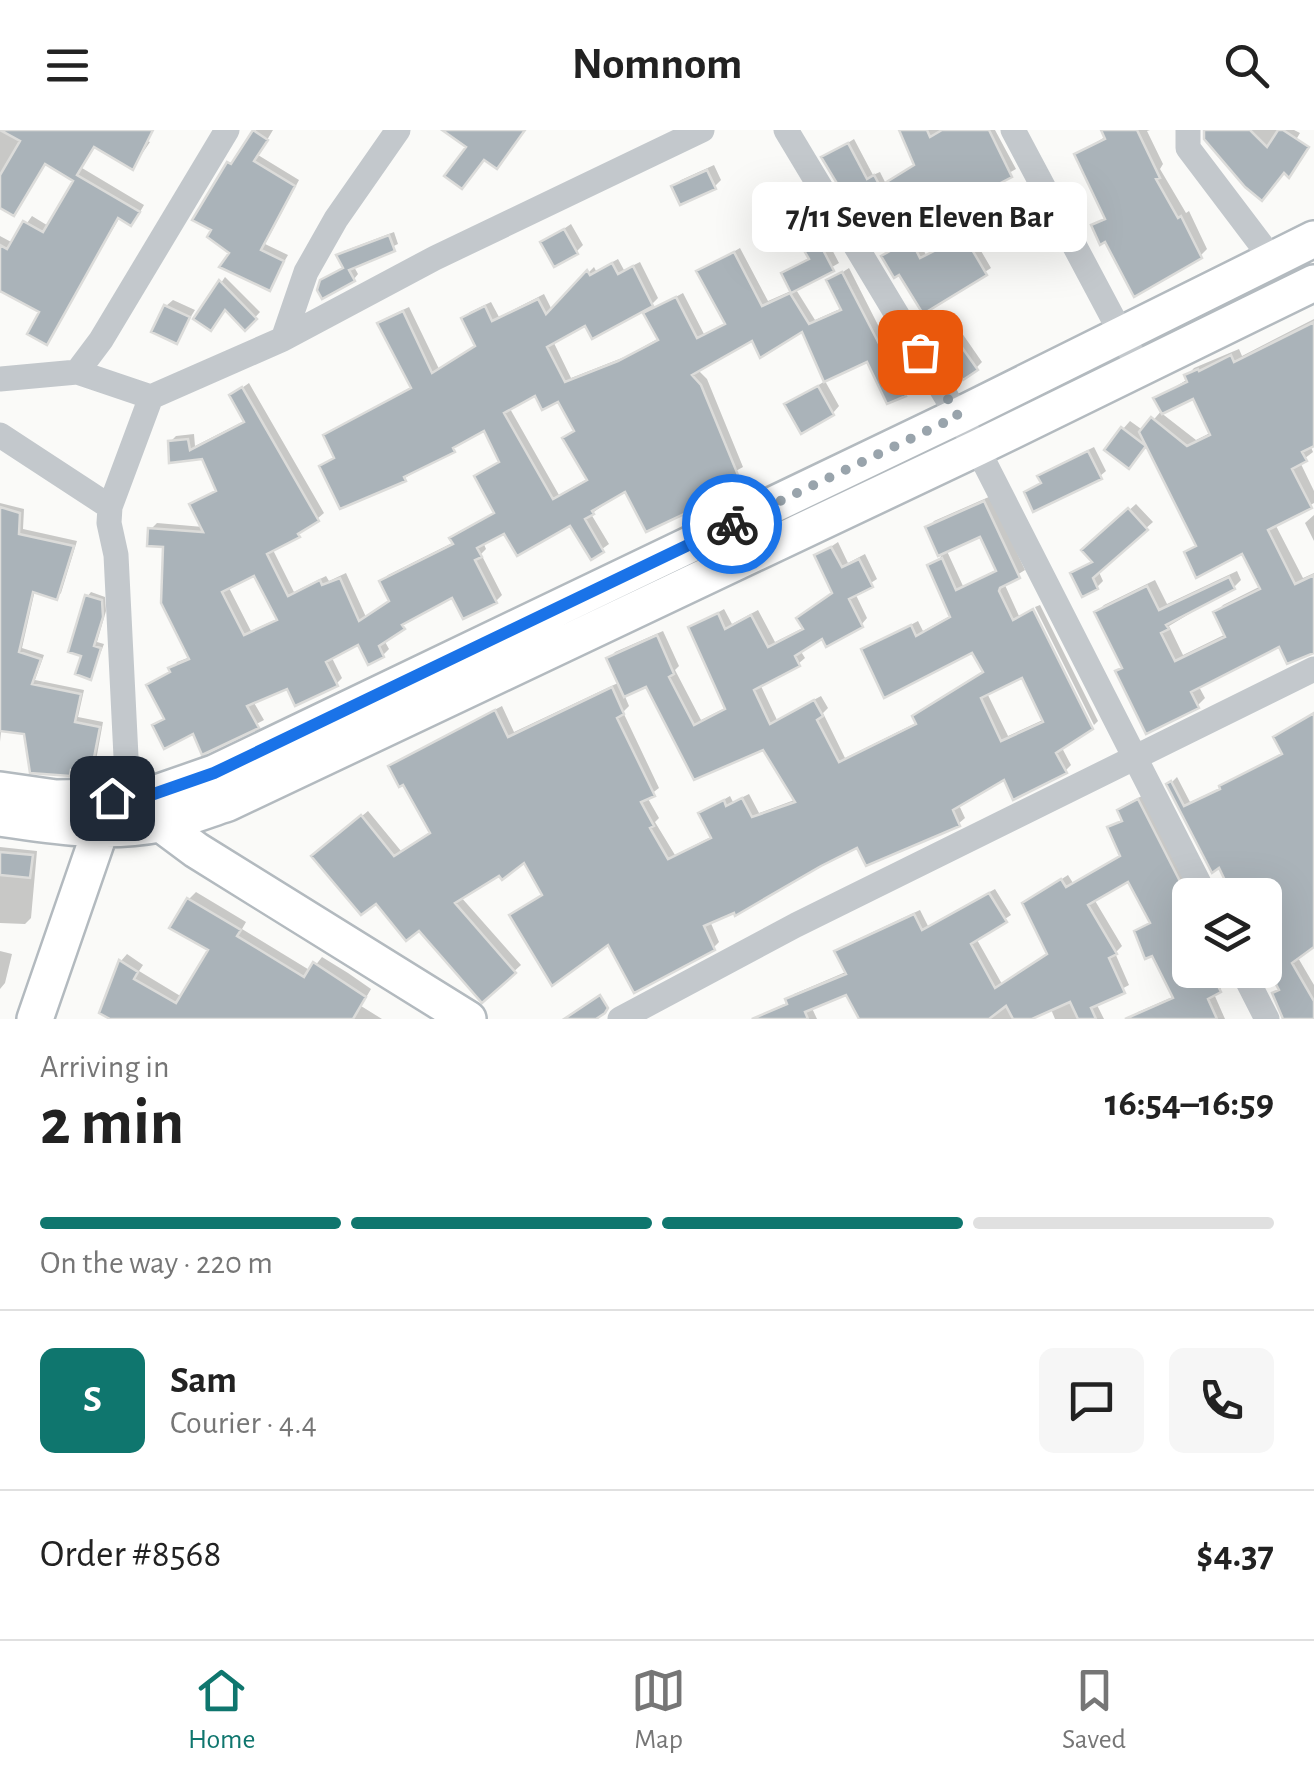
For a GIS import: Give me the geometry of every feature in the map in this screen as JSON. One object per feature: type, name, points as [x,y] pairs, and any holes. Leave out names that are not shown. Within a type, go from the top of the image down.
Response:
[{"type":"main road","points":[[35,1019],[128,807],[214,773],[638,570],[1314,239]]},
{"type":"main road","points":[[0,818],[228,803],[1314,284]]},
{"type":"main road","points":[[638,570],[652,602]]},
{"type":"main road","points":[[0,790],[128,807],[468,1019]]},
{"type":"main road","points":[[58,1019],[128,807]]},
{"type":"street","points":[[77,372],[102,340],[228,130]]},
{"type":"street","points":[[283,339],[306,272],[336,219],[398,130]]},
{"type":"street","points":[[0,379],[77,372],[151,397],[283,339],[452,250],[702,130]]},
{"type":"street","points":[[786,130],[977,448],[1196,878]]},
{"type":"street","points":[[1013,130],[1140,369]]},
{"type":"street","points":[[1188,130],[1188,148],[1272,260]]},
{"type":"street","points":[[128,807],[116,556],[110,507],[151,397]]},
{"type":"street","points":[[0,435],[110,507]]},
{"type":"street","points":[[620,1019],[796,925],[1314,669]]},
{"type":"street","points":[[1251,988],[1267,1019]]},
{"type":"building","points":[[0,130],[153,130],[133,170],[94,147],[77,175],[140,212],[131,226],[118,218],[47,345],[27,334],[39,312],[0,291],[0,245],[7,249],[23,221],[43,232],[73,181],[45,164],[14,216],[0,208],[0,175],[20,141]]},
{"type":"building","points":[[253,130],[268,140],[254,161],[295,186],[261,250],[284,261],[270,291],[219,267],[229,253],[207,237],[211,230],[192,220],[227,162],[231,164]]},
{"type":"building","points":[[442,130],[525,130],[497,169],[484,160],[462,189],[444,176],[466,147]]},
{"type":"building","points":[[899,130],[927,130],[930,137],[942,130],[989,130],[1012,177],[907,232],[920,258],[964,236],[987,275],[923,314],[899,275],[894,278],[881,256],[895,248],[864,197],[850,205],[821,157],[848,143],[867,179],[874,175],[880,186],[914,165]]},
{"type":"building","points":[[1101,130],[1137,130],[1160,178],[1156,179],[1202,258],[1134,297],[1105,242],[1100,245],[1091,225],[1105,219],[1074,154],[1105,139]]},
{"type":"building","points":[[1204,130],[1250,130],[1267,147],[1278,130],[1283,130],[1309,147],[1289,178],[1284,173],[1262,201],[1204,139]]},
{"type":"building","points":[[707,170],[716,189],[680,205],[671,186]]},
{"type":"building","points":[[814,209],[830,238],[820,244],[834,271],[791,293],[781,273],[809,259],[788,223]]},
{"type":"building","points":[[564,229],[578,254],[554,267],[540,242]]},
{"type":"building","points":[[389,235],[395,251],[349,270],[355,281],[322,299],[317,290],[320,280],[343,268],[336,255]]},
{"type":"building","points":[[734,252],[762,306],[790,293],[809,324],[841,310],[826,280],[842,272],[906,396],[887,404],[867,362],[824,382],[802,332],[760,358],[752,341],[692,375],[701,385],[738,475],[717,483],[724,501],[700,510],[699,507],[646,532],[625,492],[585,519],[604,552],[591,560],[570,526],[517,556],[504,534],[477,548],[482,557],[475,560],[497,603],[463,619],[452,598],[402,625],[405,629],[379,646],[384,657],[368,665],[358,645],[326,662],[338,686],[295,706],[287,689],[247,706],[259,728],[202,755],[193,734],[164,749],[152,725],[164,719],[146,685],[170,672],[168,668],[189,659],[161,603],[163,547],[147,546],[148,528],[203,532],[189,504],[216,491],[202,459],[169,463],[168,441],[188,439],[190,450],[244,422],[229,395],[242,387],[319,521],[298,534],[300,537],[267,554],[288,596],[320,580],[322,585],[340,578],[359,621],[389,601],[379,581],[453,544],[449,538],[494,513],[474,476],[499,462],[484,431],[453,448],[455,452],[404,477],[406,481],[340,509],[319,466],[334,458],[323,435],[411,388],[377,323],[403,311],[432,373],[475,346],[461,318],[485,306],[492,321],[538,299],[546,314],[587,270],[590,275],[612,263],[618,274],[633,266],[653,306],[592,339],[585,326],[547,347],[565,382],[658,340],[643,313],[676,297],[697,338],[725,324],[696,271]],"holes":[[[535,396],[542,410],[558,402],[574,431],[562,438],[587,480],[553,499],[504,413]],[[254,576],[277,620],[244,635],[222,592]]]},
{"type":"building","points":[[219,280],[257,319],[245,331],[225,310],[211,331],[193,319]]},
{"type":"building","points":[[164,305],[190,317],[177,344],[151,332]]},
{"type":"building","points":[[941,318],[978,370],[963,380],[927,328]]},
{"type":"building","points":[[1314,322],[1314,446],[1302,452],[1307,461],[1292,469],[1312,508],[1268,530],[1295,584],[1314,575],[1314,653],[1287,664],[1279,647],[1191,692],[1199,708],[1146,734],[1115,671],[1122,668],[1094,612],[1147,586],[1159,610],[1229,577],[1235,589],[1166,625],[1169,629],[1161,633],[1175,661],[1225,637],[1213,612],[1260,589],[1242,554],[1196,578],[1184,552],[1196,546],[1139,432],[1151,417],[1187,446],[1210,435],[1193,399],[1162,414],[1153,398],[1187,382],[1184,375],[1231,355],[1234,362]]},
{"type":"building","points":[[818,386],[834,415],[801,434],[784,404]]},
{"type":"building","points":[[1121,427],[1146,446],[1129,469],[1104,450]]},
{"type":"building","points":[[1088,451],[1102,479],[1033,512],[1024,492],[1041,483],[1037,476]]},
{"type":"building","points":[[984,501],[1020,578],[999,591],[1013,620],[1033,609],[1093,729],[1056,753],[1067,773],[1013,800],[1004,780],[953,810],[960,826],[866,866],[857,848],[821,866],[735,916],[734,913],[704,926],[715,950],[634,993],[608,945],[552,986],[509,915],[542,895],[524,863],[502,880],[499,876],[455,903],[516,973],[482,1003],[419,931],[406,941],[376,904],[361,915],[311,856],[361,815],[394,856],[430,833],[388,766],[495,710],[508,737],[612,687],[624,714],[617,718],[655,796],[641,802],[668,859],[711,838],[698,813],[724,800],[726,806],[742,798],[752,817],[795,802],[763,750],[694,780],[646,687],[624,697],[606,658],[657,635],[674,674],[669,677],[694,725],[725,709],[688,627],[718,613],[725,629],[751,615],[768,647],[803,629],[796,618],[832,593],[814,555],[831,547],[842,567],[859,559],[873,587],[849,599],[863,627],[826,647],[822,639],[795,656],[800,666],[754,690],[770,724],[814,700],[823,716],[817,720],[839,762],[916,724],[912,716],[983,672],[972,653],[884,698],[861,649],[911,625],[916,636],[950,617],[927,565],[942,558],[956,590],[996,571],[980,537],[938,556],[925,527]],"holes":[[[1022,678],[1043,722],[1001,741],[981,698]]]},
{"type":"building","points":[[0,507],[20,513],[19,534],[74,546],[57,600],[33,592],[19,652],[41,659],[32,684],[81,694],[75,722],[100,727],[91,773],[30,773],[24,734],[0,731]]},
{"type":"building","points":[[1128,508],[1148,530],[1093,578],[1098,589],[1082,597],[1070,573],[1092,562],[1081,550]]},
{"type":"building","points":[[85,595],[102,600],[103,617],[94,646],[101,648],[91,680],[75,674],[81,656],[68,652]]},
{"type":"building","points":[[1314,713],[1314,947],[1292,963],[1314,1001],[1314,1019],[1283,1019],[1272,993],[1282,988],[1282,878],[1224,878],[1219,868],[1212,873],[1166,784],[1171,781],[1184,806],[1282,754],[1273,737]]},
{"type":"building","points":[[1138,799],[1178,878],[1172,878],[1172,988],[1219,988],[1221,992],[1208,999],[1217,1019],[1125,1019],[1173,998],[1152,956],[1145,959],[1134,931],[1150,923],[1128,882],[1088,905],[1117,954],[1109,958],[1125,993],[1091,1008],[1096,1019],[1078,1019],[1070,1002],[1032,1019],[1013,1019],[1006,1006],[989,1019],[859,1019],[846,995],[805,1012],[808,1019],[752,1019],[787,1004],[785,999],[846,974],[834,951],[914,914],[922,930],[989,893],[1007,922],[971,944],[995,988],[1047,954],[1022,903],[1061,879],[1066,887],[1120,856],[1107,827],[1122,821],[1117,810]]},
{"type":"building","points":[[0,852],[33,855],[30,878],[0,875]]},
{"type":"building","points":[[187,898],[241,930],[237,936],[304,977],[313,962],[366,997],[353,1019],[110,1019],[99,1013],[119,960],[138,972],[134,979],[176,1003],[208,950],[169,928]]},
{"type":"building","points":[[600,995],[608,1008],[596,1019],[564,1019]]},
{"type":"way so far","points":[[732,524],[958,416],[920,352]]},
{"type":"place","name":"7/11 Seven Eleven Bar","points":[[920,352]]},
{"type":"route","points":[[112,798],[148,796],[214,773],[732,524]]}]
